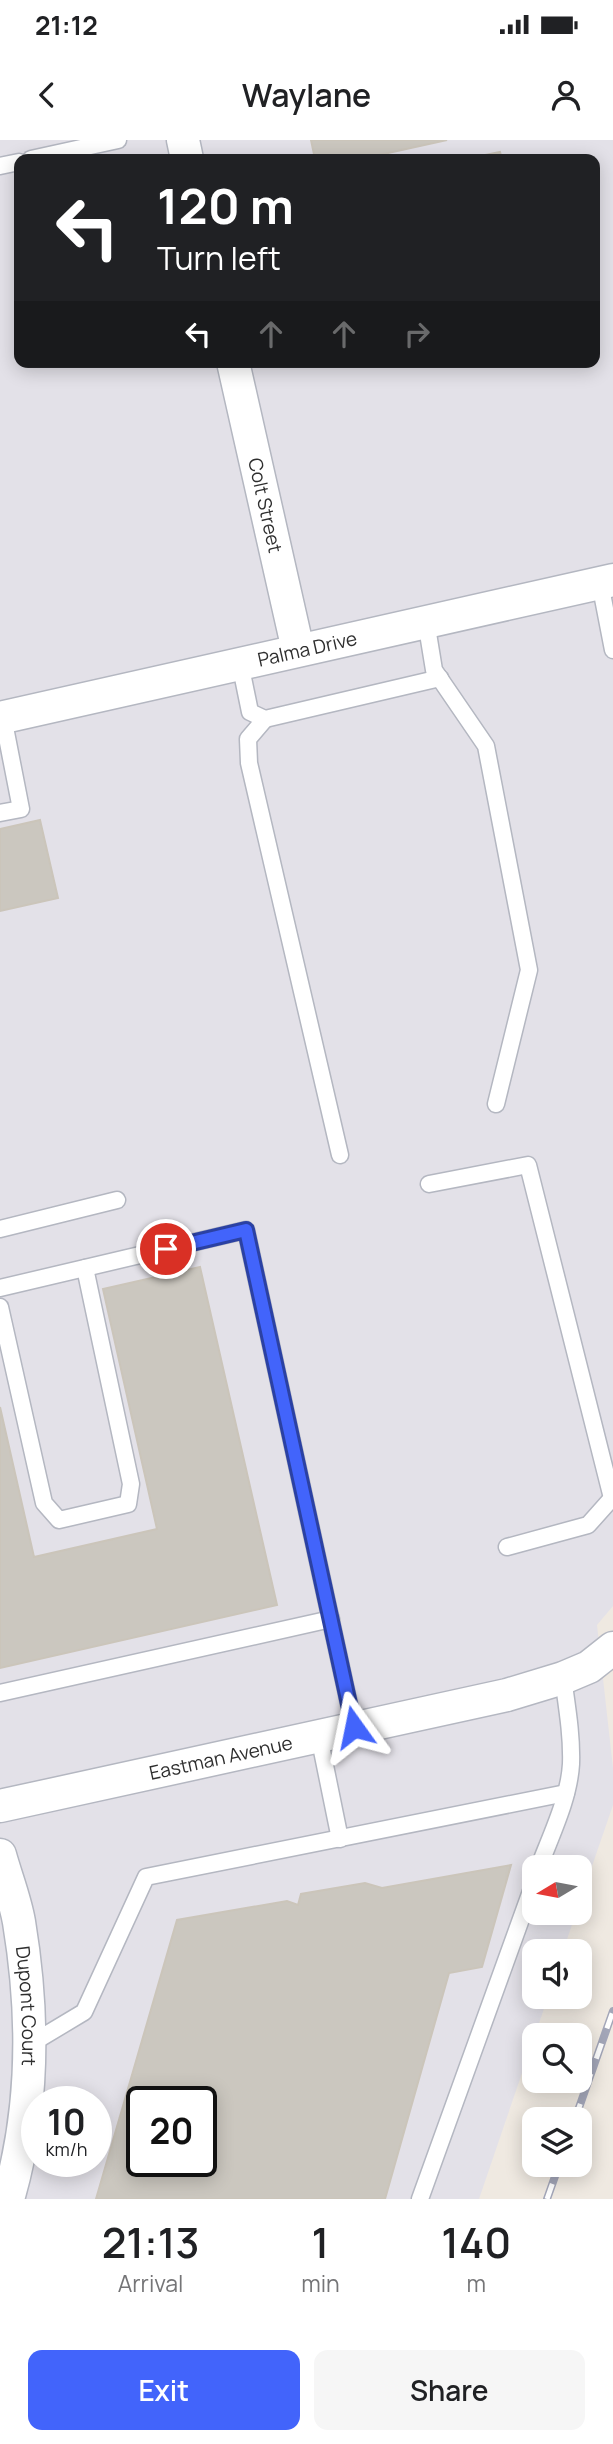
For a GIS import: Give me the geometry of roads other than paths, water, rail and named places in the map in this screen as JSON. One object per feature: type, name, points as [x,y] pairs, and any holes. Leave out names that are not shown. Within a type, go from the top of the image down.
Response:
[{"type":"street","name":"Colt Street","points":[[234,368],[299,650]]},
{"type":"street","name":"Palma Drive","points":[[2,718],[606,581]]},
{"type":"street","name":"Eastman Avenue","points":[[0,1806],[507,1695],[589,1667],[613,1648]]},
{"type":"street","name":"Dupont Court","points":[[0,1855],[9,1921],[28,1999],[27,2088],[10,2148],[8,2199]]},
{"type":"lane","points":[[54,154],[118,140]]},
{"type":"lane","points":[[606,581],[613,650]]},
{"type":"lane","points":[[426,621],[434,670],[486,746],[529,970],[496,1104]]},
{"type":"lane","points":[[240,663],[250,712],[265,719]]},
{"type":"lane","points":[[340,1154],[249,763],[248,739],[265,719],[440,678]]},
{"type":"lane","points":[[0,813],[21,809],[2,718]]},
{"type":"lane","points":[[429,1184],[527,1165],[612,1499],[588,1525],[508,1547]]},
{"type":"lane","points":[[0,1229],[117,1200]]},
{"type":"lane","points":[[0,1288],[246,1230],[354,1727]]},
{"type":"lane","points":[[0,1307],[44,1503],[59,1520],[128,1504],[131,1484],[85,1268]]},
{"type":"lane","points":[[0,1693],[331,1619]]},
{"type":"lane","points":[[543,1855],[566,1793],[571,1766],[569,1719],[563,1678]]},
{"type":"lane","points":[[319,1736],[340,1839]]},
{"type":"lane","points":[[29,2045],[84,2012],[146,1877],[566,1793]]},
{"type":"lane","points":[[420,2199],[522,1916]]},
{"type":"railway","points":[[579,2107],[613,2011]]},
{"type":"railway","points":[[547,2199],[555,2177]]}]
